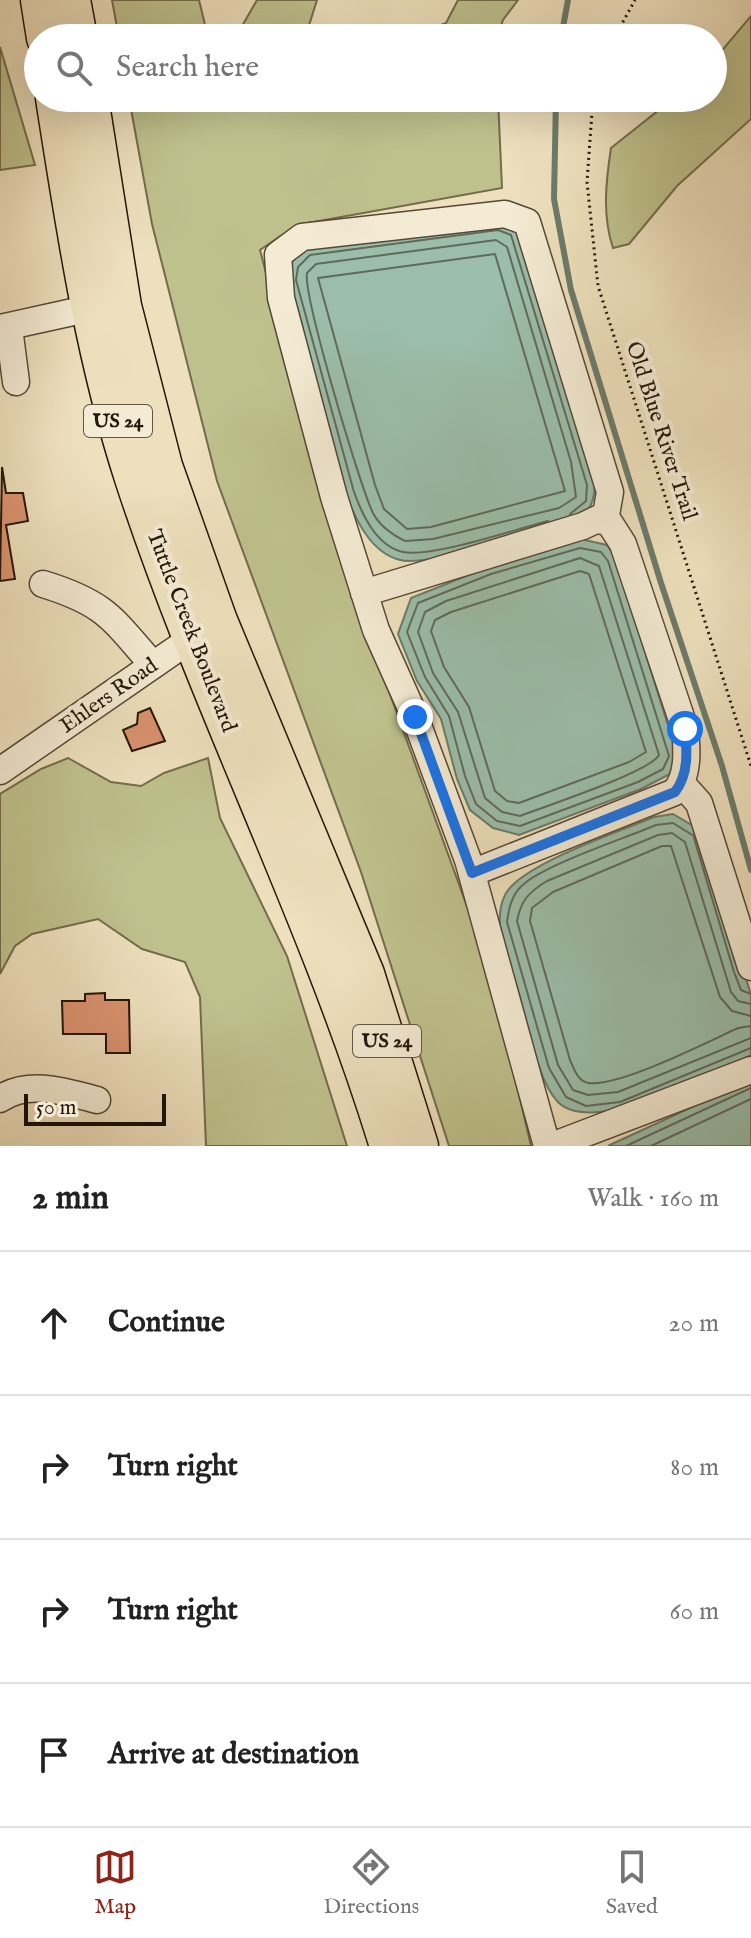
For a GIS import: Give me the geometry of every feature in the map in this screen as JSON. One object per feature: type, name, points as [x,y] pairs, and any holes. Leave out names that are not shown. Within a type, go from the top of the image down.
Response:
[{"type":"highway","points":[[40,0],[44,24]]},
{"type":"highway","points":[[71,0],[75,24]]},
{"type":"highway","name":"Tuttle Creek Boulevard","points":[[57,112],[91,308],[133,475],[365,974],[419,1146]]},
{"type":"highway","name":"Tuttle Creek Boulevard","points":[[91,112],[122,306],[204,630],[334,984],[389,1146]]},
{"type":"street","points":[[364,593],[606,515],[610,492],[527,222],[505,214],[302,237],[278,255],[281,298],[364,593],[376,630],[415,717],[472,873],[550,1146],[751,1070]]},
{"type":"street","points":[[16,382],[5,328],[91,308]]},
{"type":"street","points":[[472,873],[675,792],[682,784],[687,755],[685,729],[623,544],[609,522],[596,520]]},
{"type":"street","points":[[43,584],[84,597],[105,611],[153,665]]},
{"type":"street","name":"Ehlers Road","points":[[0,771],[204,630]]},
{"type":"street","points":[[682,784],[699,803],[751,967]]},
{"type":"street","points":[[0,1099],[34,1089],[60,1090],[97,1100]]},
{"type":"path","points":[[622,24],[635,0]]},
{"type":"path","name":"Old Blue River Trail","points":[[592,112],[587,182],[598,286],[751,766]]},
{"type":"shaded area","points":[[112,0],[199,0],[205,24],[116,24]]},
{"type":"shaded area","points":[[257,0],[317,0],[309,24],[243,24]]},
{"type":"shaded area","points":[[458,0],[518,0],[502,24],[444,24]]},
{"type":"shaded area","points":[[751,16],[751,119],[677,186],[629,244],[613,248],[606,211],[611,148],[656,112],[727,112],[727,44]]},
{"type":"shaded area","points":[[0,47],[35,165],[0,170]]},
{"type":"shaded area","points":[[132,112],[499,112],[502,188],[297,225],[260,250],[339,554],[489,967],[531,1146],[449,1146],[361,872],[217,481],[152,224]]},
{"type":"shaded area","points":[[68,758],[111,782],[141,786],[164,773],[208,758],[220,818],[287,956],[347,1146],[206,1146],[200,997],[185,962],[142,949],[98,919],[32,934],[15,946],[0,974],[0,794],[41,769]]},
{"type":"water","points":[[500,222],[516,228],[595,484],[593,499],[584,514],[566,525],[433,559],[400,560],[373,543],[360,525],[346,495],[287,280],[290,264],[307,247]]},
{"type":"water","points":[[580,539],[607,545],[615,557],[678,757],[670,774],[641,789],[519,835],[493,828],[470,810],[457,779],[441,719],[417,681],[398,634],[411,598],[489,567]]},
{"type":"water","points":[[673,814],[700,830],[751,995],[751,1055],[654,1099],[625,1108],[575,1111],[558,1102],[544,1080],[503,944],[501,907],[505,895],[514,884],[550,861],[654,817]]},
{"type":"water","points":[[751,1080],[751,1146],[608,1146],[612,1144]]},
{"type":"building","points":[[2,467],[6,493],[23,493],[28,521],[6,525],[15,579],[0,581]]},
{"type":"building","points":[[150,708],[165,741],[132,751],[123,730],[137,724],[138,713]]},
{"type":"building","points":[[105,993],[105,1000],[129,1000],[130,1053],[106,1053],[106,1034],[63,1034],[62,1001],[85,1001],[85,994]]},
{"type":"waterway","points":[[564,24],[568,0]]},
{"type":"waterway","points":[[556,112],[554,199],[571,290],[661,583],[722,766],[751,870]]},
{"type":"route","points":[[415,717],[472,873],[675,792],[682,784],[687,755],[685,729]]}]
